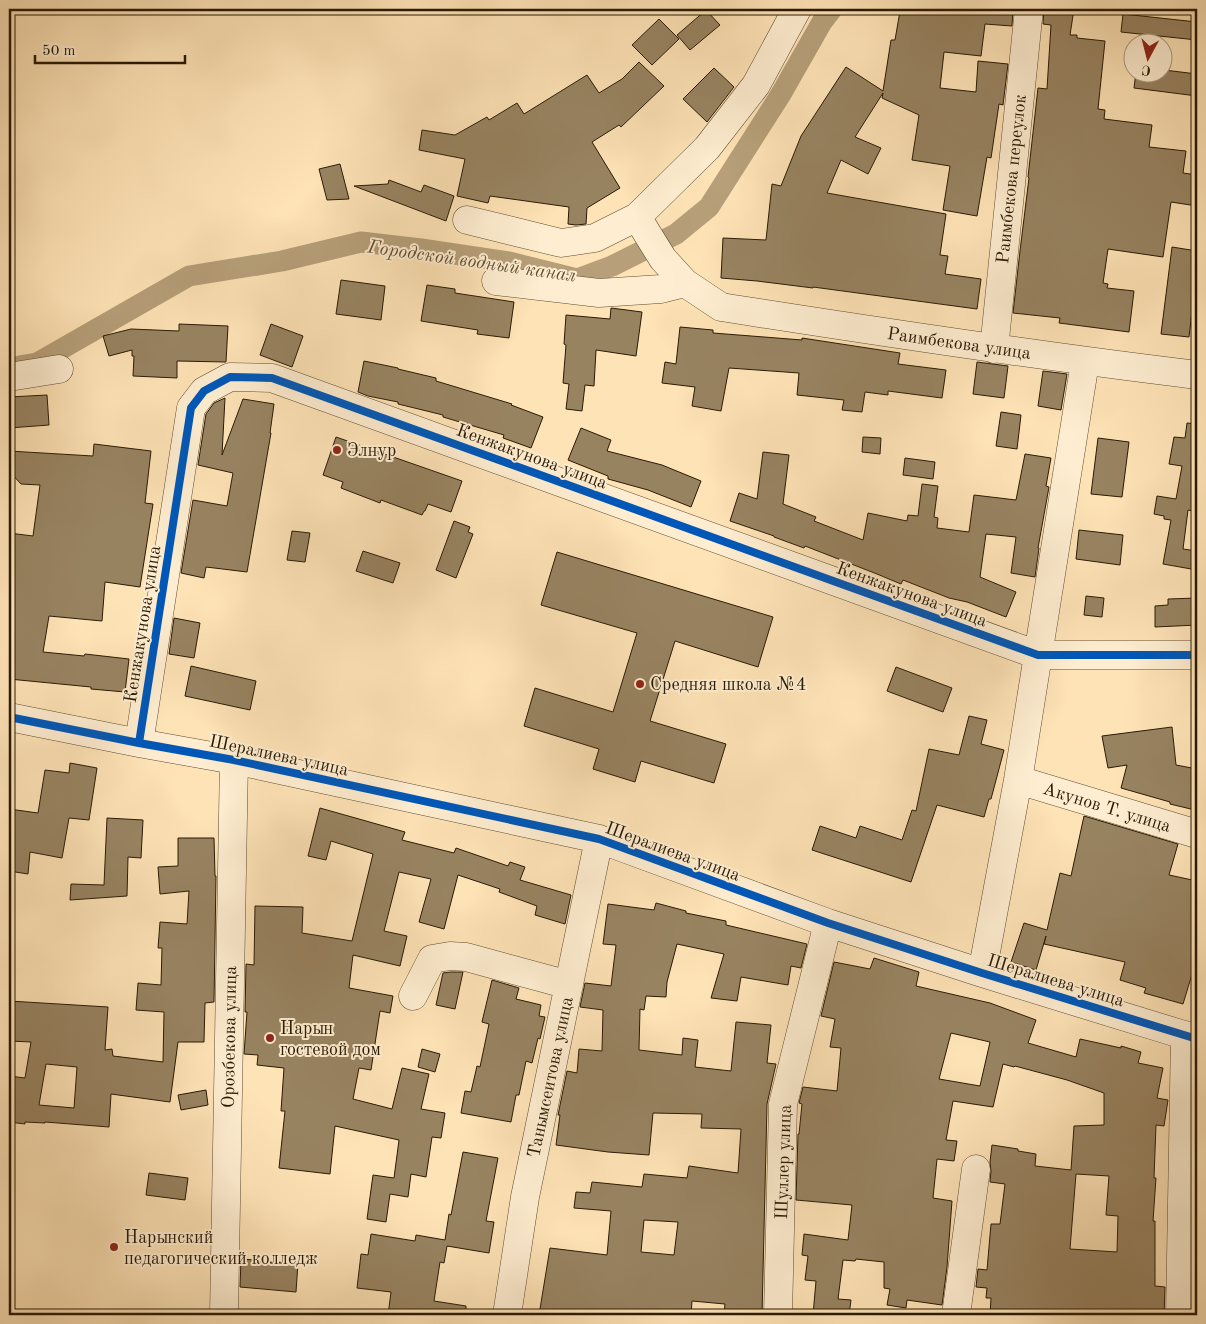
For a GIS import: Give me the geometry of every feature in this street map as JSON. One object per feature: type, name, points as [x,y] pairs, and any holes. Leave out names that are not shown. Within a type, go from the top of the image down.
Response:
[{"type":"street","points":[[467,220],[561,243],[595,238],[637,217],[707,148],[750,93],[797,9]]},
{"type":"street","name":"Раимбекова переулок","points":[[994,349],[1029,9]]},
{"type":"street","points":[[496,281],[599,293],[661,289],[685,283],[663,259],[637,217]]},
{"type":"street","name":"Раимбекова улица","points":[[685,283],[721,307],[994,349],[1197,375]]},
{"type":"street","points":[[982,973],[1018,780],[1085,362]]},
{"type":"street","points":[[9,376],[59,369]]},
{"type":"street","name":"Кенжакунова улица","points":[[139,743],[191,408],[204,391],[230,377],[272,378],[1038,655],[1197,655]]},
{"type":"street","name":"Шералиева улица","points":[[9,717],[234,760],[599,839],[828,923],[982,973],[1191,1037]]},
{"type":"street","name":"Орозбекова улица","points":[[224,1315],[234,760]]},
{"type":"street","name":"Акунов Т. улица","points":[[1018,780],[1197,834]]},
{"type":"street","name":"Танымсеитова улица","points":[[507,1315],[525,1197],[599,839]]},
{"type":"street","name":"Шуллер улица","points":[[778,1315],[783,1104],[828,923]]},
{"type":"street","points":[[412,996],[432,959],[450,956],[466,957],[569,984]]},
{"type":"street","points":[[1180,1315],[1191,1037]]},
{"type":"street","points":[[956,1315],[976,1169]]},
{"type":"building","points":[[910,9],[1013,9],[1012,26],[985,24],[981,56],[944,52],[940,88],[976,92],[978,61],[1008,64],[1003,105],[999,104],[991,158],[987,157],[977,216],[943,210],[950,166],[912,160],[919,115],[882,98],[883,93],[855,137],[881,148],[868,174],[841,160],[827,193],[946,214],[940,255],[948,256],[945,274],[981,279],[977,309],[813,287],[721,278],[723,238],[766,240],[772,184],[781,186],[801,136],[846,67],[883,91],[891,40],[895,40],[900,11],[910,12]]},
{"type":"building","points":[[1044,9],[1074,9],[1070,35],[1077,35],[1077,38],[1105,41],[1098,109],[1105,110],[1104,119],[1152,125],[1149,147],[1186,151],[1183,173],[1197,175],[1197,206],[1171,202],[1163,257],[1108,249],[1103,283],[1108,284],[1107,288],[1134,291],[1129,332],[1059,323],[1060,318],[1013,313],[1038,88],[1047,89],[1051,25],[1043,24]]},
{"type":"building","points":[[706,10],[720,25],[690,50],[677,35]]},
{"type":"building","points":[[1123,14],[1197,22],[1197,40],[1174,38],[1174,32],[1121,32]]},
{"type":"building","points":[[659,19],[679,39],[652,65],[632,45]]},
{"type":"building","points":[[639,62],[664,86],[621,127],[619,125],[592,142],[620,188],[587,208],[586,224],[568,224],[569,207],[490,196],[488,203],[457,196],[465,159],[419,150],[422,130],[455,135],[487,117],[489,120],[517,103],[524,114],[587,75],[599,93],[622,79]]},
{"type":"building","points":[[714,68],[734,87],[707,122],[683,99]]},
{"type":"building","points":[[1174,71],[1197,74],[1197,96],[1134,88],[1135,82],[1174,82]]},
{"type":"building","points":[[340,164],[349,199],[327,200],[319,169]]},
{"type":"building","points":[[389,180],[421,192],[424,185],[454,196],[446,221],[354,186],[388,184]]},
{"type":"building","points":[[1172,247],[1197,251],[1197,268],[1189,337],[1161,334]]},
{"type":"building","points":[[341,280],[385,286],[381,320],[336,314]]},
{"type":"building","points":[[427,285],[455,289],[455,293],[514,302],[509,338],[477,334],[478,330],[421,321]]},
{"type":"building","points":[[611,308],[642,312],[636,356],[596,350],[594,386],[585,385],[582,411],[566,409],[569,384],[563,383],[566,315],[610,319]]},
{"type":"building","points":[[179,324],[228,326],[226,362],[177,361],[177,378],[133,376],[134,356],[132,356],[132,350],[109,356],[103,336],[131,329],[179,331]]},
{"type":"building","points":[[271,324],[303,336],[292,367],[260,355]]},
{"type":"building","points":[[680,327],[713,330],[713,333],[802,340],[802,338],[900,353],[898,364],[946,370],[942,398],[888,391],[888,395],[865,392],[862,412],[842,410],[844,400],[797,395],[799,373],[729,368],[721,411],[692,406],[695,387],[662,383],[665,362],[676,364]]},
{"type":"building","points":[[364,361],[436,378],[436,381],[512,404],[543,417],[531,448],[503,438],[504,435],[443,417],[443,415],[358,392]]},
{"type":"building","points":[[977,362],[1008,366],[1004,398],[973,394]]},
{"type":"building","points":[[1043,371],[1067,374],[1061,410],[1038,406]]},
{"type":"building","points":[[47,395],[49,425],[9,428],[9,397]]},
{"type":"building","points":[[225,398],[222,455],[243,399],[274,404],[271,433],[247,572],[206,567],[204,578],[181,573],[193,500],[227,506],[233,473],[198,465],[206,414],[214,403]]},
{"type":"building","points":[[1001,412],[1021,415],[1017,449],[996,446]]},
{"type":"building","points":[[1187,423],[1197,424],[1197,512],[1188,510],[1183,549],[1197,551],[1197,570],[1163,564],[1171,520],[1154,514],[1157,496],[1176,499],[1182,466],[1169,464],[1174,437],[1185,438]]},
{"type":"building","points":[[581,428],[611,440],[607,451],[662,465],[701,481],[691,507],[648,490],[608,479],[608,476],[568,460]]},
{"type":"building","points":[[336,437],[462,481],[451,512],[428,504],[422,515],[381,500],[380,503],[341,488],[343,482],[323,475]]},
{"type":"building","points":[[863,437],[881,438],[880,454],[862,452]]},
{"type":"building","points":[[1098,438],[1129,442],[1122,497],[1091,494]]},
{"type":"building","points":[[94,444],[151,451],[145,503],[153,504],[140,587],[105,582],[102,621],[49,616],[43,652],[129,659],[125,692],[9,679],[9,533],[33,536],[40,485],[21,484],[9,471],[9,451],[93,456]]},
{"type":"building","points":[[763,452],[789,455],[783,504],[816,517],[814,521],[863,540],[868,513],[907,521],[908,515],[918,516],[922,484],[938,486],[934,517],[938,518],[937,528],[969,532],[974,495],[1016,500],[1025,454],[1051,458],[1046,486],[1049,487],[1035,577],[1011,573],[1016,537],[986,534],[980,577],[1016,592],[1006,617],[903,580],[901,584],[805,546],[804,548],[730,521],[739,493],[757,499]]},
{"type":"building","points":[[905,458],[935,462],[933,479],[903,475]]},
{"type":"building","points":[[454,521],[470,527],[468,532],[473,534],[456,578],[436,570]]},
{"type":"building","points":[[1079,530],[1123,535],[1120,565],[1076,559]]},
{"type":"building","points":[[292,531],[310,533],[305,562],[287,560]]},
{"type":"building","points":[[363,551],[400,563],[393,583],[356,571]]},
{"type":"building","points":[[557,552],[773,617],[758,667],[675,641],[650,721],[726,744],[714,783],[641,761],[635,782],[593,769],[599,749],[524,726],[535,688],[613,712],[637,633],[541,605]]},
{"type":"building","points":[[1086,596],[1104,598],[1102,617],[1084,615]]},
{"type":"building","points":[[1197,598],[1197,625],[1155,627],[1155,606],[1168,605],[1168,599]]},
{"type":"building","points":[[174,618],[200,623],[194,658],[169,654]]},
{"type":"building","points":[[191,666],[256,681],[250,710],[185,696]]},
{"type":"building","points":[[896,667],[952,688],[943,712],[887,691]]},
{"type":"building","points":[[969,716],[987,720],[981,744],[1004,750],[991,799],[989,799],[984,817],[937,805],[911,882],[812,850],[820,826],[856,838],[860,826],[902,840],[912,810],[916,811],[929,749],[959,755]]},
{"type":"building","points":[[1172,727],[1176,765],[1197,769],[1195,810],[1121,788],[1127,765],[1108,768],[1102,736]]},
{"type":"building","points":[[70,763],[97,768],[89,820],[69,818],[62,858],[30,852],[28,874],[9,871],[9,809],[38,813],[45,770],[69,773]]},
{"type":"building","points":[[320,808],[405,832],[402,840],[454,853],[456,848],[508,866],[510,862],[525,867],[520,880],[571,895],[565,924],[535,915],[537,906],[499,892],[500,889],[458,875],[444,929],[419,922],[431,879],[399,872],[384,931],[407,936],[400,966],[353,955],[349,988],[393,996],[390,1013],[380,1011],[371,1070],[359,1068],[353,1099],[392,1109],[402,1068],[429,1074],[421,1109],[445,1113],[441,1138],[432,1137],[426,1177],[411,1174],[408,1197],[390,1194],[386,1222],[367,1219],[373,1175],[394,1178],[399,1140],[335,1126],[330,1174],[279,1168],[285,1111],[281,1111],[284,1068],[257,1065],[258,1055],[244,1054],[247,1012],[245,1012],[246,964],[254,965],[255,906],[303,907],[302,933],[352,941],[373,854],[331,841],[326,860],[308,856]]},
{"type":"building","points":[[1084,816],[1178,844],[1169,875],[1197,881],[1197,958],[1183,1004],[1144,993],[1146,988],[1120,980],[1125,962],[1044,944],[1046,936],[1036,970],[1011,962],[1024,923],[1047,930],[1060,873],[1071,876]]},
{"type":"building","points":[[107,818],[143,820],[141,858],[128,857],[127,896],[70,900],[71,884],[104,885]]},
{"type":"building","points":[[178,838],[214,838],[216,876],[214,1002],[205,1003],[204,1042],[178,1042],[170,1102],[111,1094],[109,1127],[45,1122],[25,1122],[25,1124],[9,1122],[9,1076],[25,1078],[31,1042],[9,1041],[9,1001],[108,1007],[105,1050],[112,1049],[113,1056],[163,1062],[164,1012],[136,1010],[138,983],[161,985],[162,948],[158,948],[160,922],[187,924],[189,891],[160,894],[158,867],[178,866]],"holes":[[[46,1064],[77,1067],[74,1108],[39,1105]]]},
{"type":"building","points":[[656,903],[686,911],[686,913],[726,921],[726,925],[807,944],[801,968],[791,966],[788,985],[741,977],[737,1001],[711,998],[724,954],[677,944],[667,982],[666,997],[646,996],[644,1010],[640,1009],[639,1050],[682,1055],[683,1038],[698,1040],[695,1067],[731,1071],[736,1022],[771,1025],[767,1063],[776,1064],[767,1104],[762,1315],[724,1315],[725,1304],[692,1301],[691,1315],[539,1315],[550,1248],[607,1255],[611,1211],[574,1208],[576,1192],[590,1193],[592,1182],[642,1187],[644,1174],[687,1178],[689,1166],[738,1173],[741,1129],[701,1128],[702,1114],[653,1113],[649,1155],[556,1145],[560,1115],[558,1115],[567,1071],[577,1073],[579,1049],[602,1051],[603,1010],[580,1007],[585,983],[611,986],[616,945],[603,944],[608,904],[654,910]],"holes":[[[644,1220],[678,1222],[674,1255],[641,1252]]]},
{"type":"building","points":[[874,958],[919,972],[916,986],[990,1003],[1036,1020],[1028,1043],[1076,1057],[1080,1039],[1121,1048],[1121,1046],[1141,1052],[1138,1063],[1163,1068],[1157,1098],[1168,1100],[1164,1126],[1156,1125],[1154,1178],[1156,1178],[1153,1221],[1155,1221],[1155,1286],[1165,1287],[1164,1315],[990,1315],[991,1298],[986,1298],[987,1288],[976,1287],[978,1269],[987,1270],[991,1224],[1000,1224],[1005,1184],[990,1182],[992,1145],[1036,1154],[1035,1166],[1071,1170],[1074,1126],[1104,1125],[1104,1093],[1067,1080],[1003,1064],[993,1107],[953,1101],[946,1140],[957,1141],[954,1161],[937,1159],[933,1198],[952,1201],[942,1305],[907,1300],[906,1308],[887,1305],[890,1289],[884,1288],[884,1262],[856,1259],[855,1261],[843,1260],[838,1299],[851,1300],[849,1315],[813,1315],[816,1281],[805,1280],[808,1256],[802,1255],[804,1234],[848,1240],[852,1205],[796,1200],[798,1134],[802,1104],[799,1103],[803,1087],[837,1091],[841,1048],[830,1047],[835,1019],[821,1016],[834,962],[870,969]],"holes":[[[951,1033],[990,1042],[980,1086],[939,1079]],[[1076,1174],[1109,1176],[1106,1215],[1118,1216],[1117,1252],[1070,1249]]]},
{"type":"building","points":[[463,972],[455,1009],[436,1005],[443,973]]},
{"type":"building","points":[[492,980],[519,988],[516,999],[541,1005],[539,1016],[545,1017],[532,1063],[526,1061],[519,1095],[516,1095],[511,1122],[461,1113],[465,1091],[471,1092],[477,1066],[480,1067],[489,1024],[482,1022]]},
{"type":"building","points":[[422,1049],[440,1054],[435,1072],[418,1067]]},
{"type":"building","points":[[206,1090],[208,1105],[181,1110],[178,1095]]},
{"type":"building","points":[[463,1152],[498,1158],[486,1221],[494,1222],[489,1253],[447,1246],[444,1263],[440,1262],[434,1301],[466,1306],[466,1315],[388,1315],[391,1292],[357,1288],[361,1254],[368,1255],[371,1234],[415,1241],[416,1235],[445,1240]]},
{"type":"building","points":[[149,1173],[188,1178],[185,1200],[146,1195]]},
{"type":"building","points":[[241,1259],[298,1263],[296,1292],[240,1287]]},
{"type":"waterway","name":"Городской водный канал","points":[[19,366],[37,363],[189,276],[282,261],[361,242],[509,262],[577,279],[612,266],[676,234],[709,207],[781,94],[822,22],[832,9]]},
{"type":"cycle path","points":[[139,743],[191,408],[204,391],[230,377],[272,378],[1038,655],[1197,655]]},
{"type":"cycle path","points":[[9,717],[234,760],[599,839],[828,923],[982,973],[1197,1039]]},
{"type":"place","name":"Элнур","points":[[337,450]]},
{"type":"place","name":"Средняя школа №4","points":[[640,684]]},
{"type":"place","name":"Нарын гостевой дом","points":[[270,1038]]},
{"type":"place","name":"Нарынский педагогический колледж","points":[[114,1247]]}]
